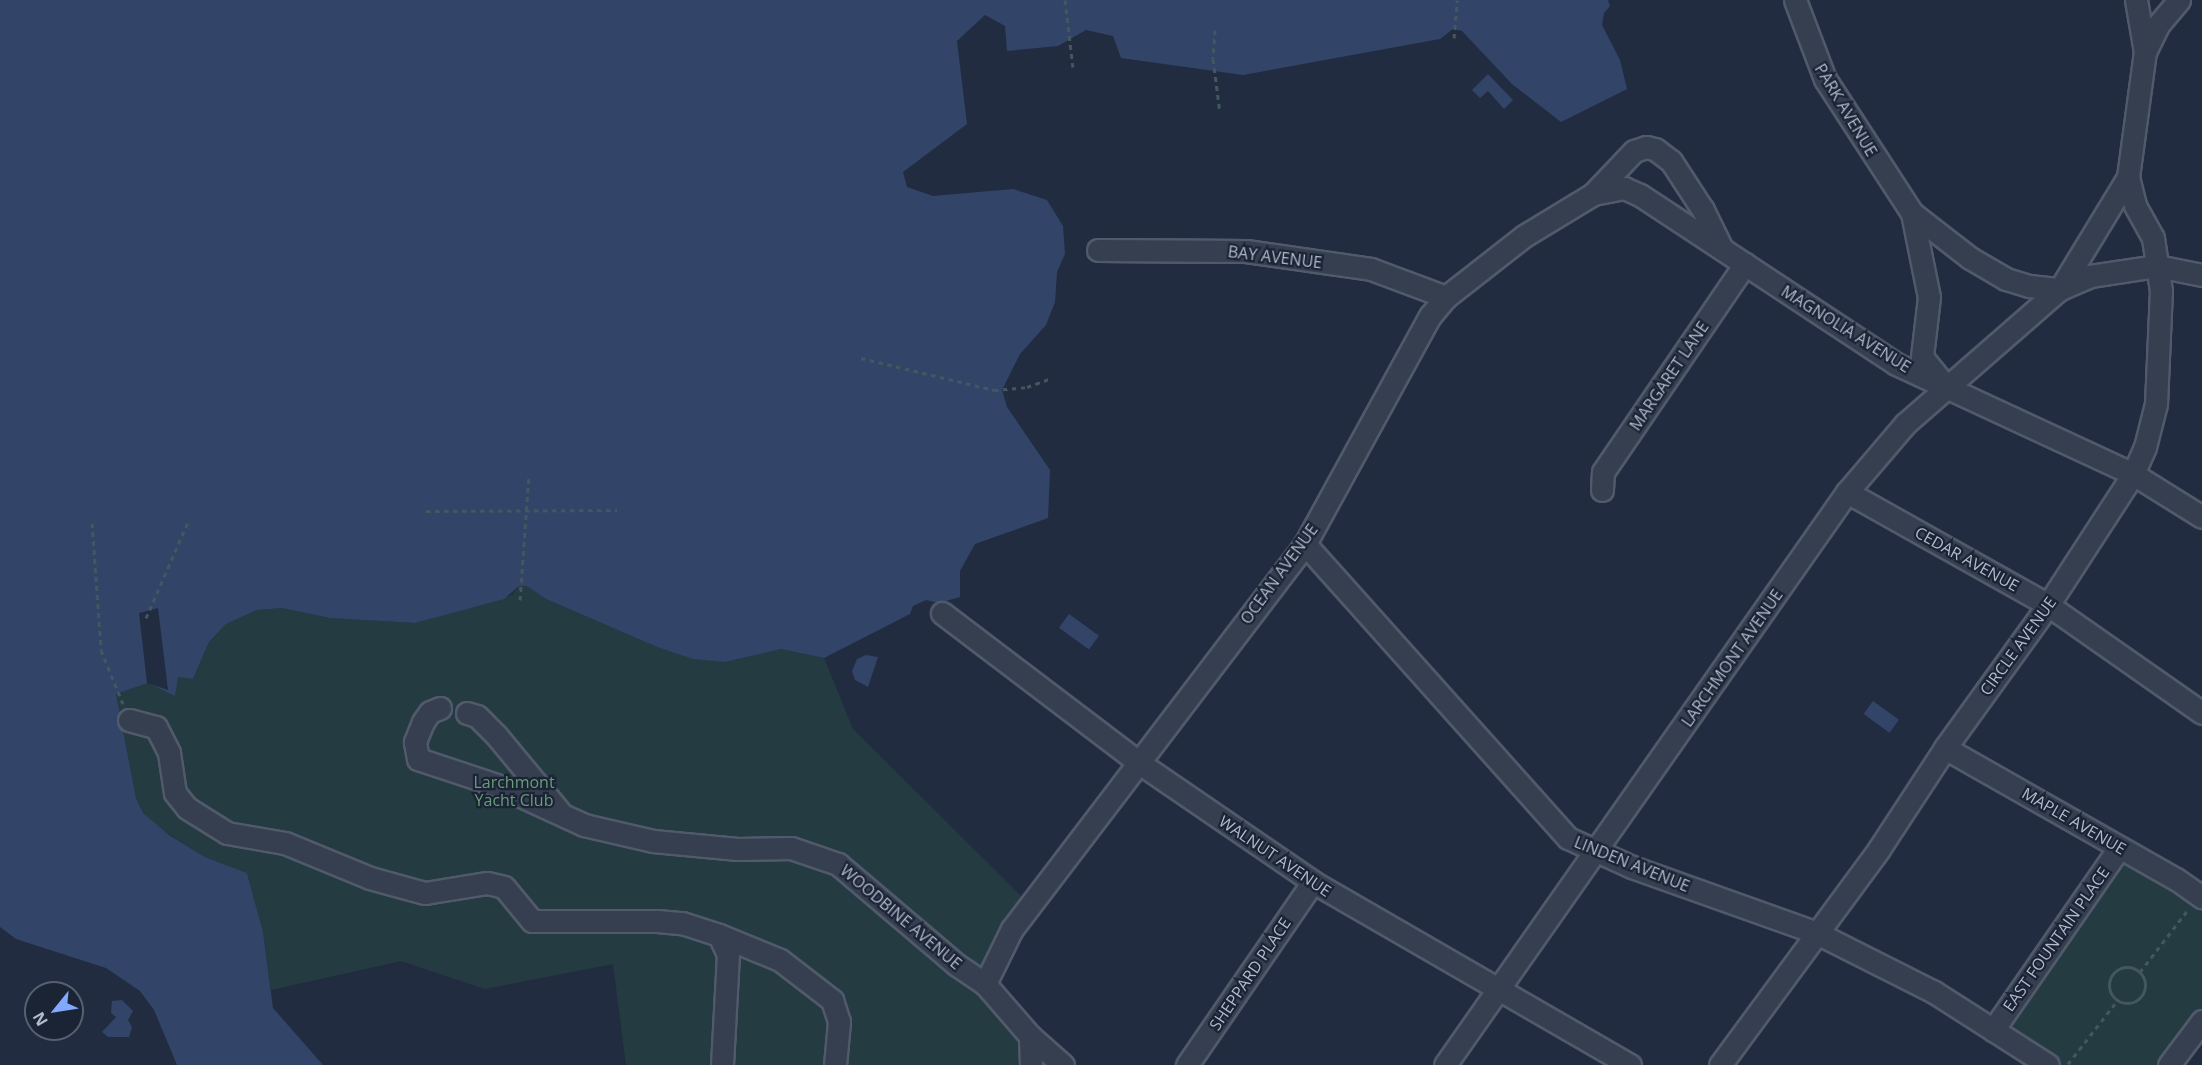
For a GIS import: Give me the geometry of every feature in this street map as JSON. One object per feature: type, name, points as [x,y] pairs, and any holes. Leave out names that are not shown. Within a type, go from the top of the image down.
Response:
[{"type":"street","name":"PARK AVENUE","points":[[1795,0],[1825,79],[1912,213],[1970,258],[2006,279],[2060,288]]},
{"type":"street","name":"CIRCLE AVENUE","points":[[1720,1065],[1815,932],[1879,849],[1945,748],[2048,605],[2133,474],[2145,447],[2156,404],[2162,291],[2154,238],[2135,205],[2128,177],[2145,52],[2136,0]]},
{"type":"street","name":"CIRCLE AVENUE","points":[[2145,52],[2158,25],[2179,0]]},
{"type":"street","points":[[1593,194],[1634,152],[1655,149],[1671,161],[1722,249]]},
{"type":"street","name":"CIRCLE AVENUE","points":[[2060,288],[2128,177]]},
{"type":"street","name":"MAGNOLIA AVENUE","points":[[1593,194],[1624,188],[1640,195],[1896,364],[2133,474],[2202,517]]},
{"type":"street","name":"OCEAN AVENUE","points":[[985,984],[1012,929],[1305,544],[1425,325],[1446,297],[1524,237],[1593,194]]},
{"type":"street","name":"PARK AVENUE","points":[[1912,213],[1929,297],[1922,357],[1946,387]]},
{"type":"street","name":"BAY AVENUE","points":[[1098,250],[1246,251],[1371,269],[1446,297]]},
{"type":"street","name":"MARGARET LANE","points":[[1602,490],[1603,472],[1745,264]]},
{"type":"street","points":[[2060,288],[2090,276],[2157,266],[2202,275]]},
{"type":"street","name":"LARCHMONT AVENUE","points":[[1445,1065],[1597,853],[1847,492],[1905,424],[2060,288]]},
{"type":"street","name":"CEDAR AVENUE","points":[[1847,492],[2048,605],[2202,713]]},
{"type":"street","name":"LINDEN AVENUE","points":[[1305,544],[1568,838],[1597,853],[1815,932],[1934,992],[2048,1065]]},
{"type":"street","name":"WALNUT AVENUE","points":[[942,613],[1138,762],[1312,882],[1497,991],[1630,1065]]},
{"type":"street","name":"WOODBINE AVENUE","points":[[440,708],[430,712],[423,722],[415,742],[418,759],[499,786],[563,817],[593,828],[652,841],[738,849],[791,848],[838,864],[957,965],[985,984],[1030,1036],[1063,1065]]},
{"type":"street","points":[[467,713],[491,729],[563,817]]},
{"type":"street","points":[[129,720],[156,727],[170,753],[175,793],[188,808],[227,832],[285,843],[370,878],[425,893],[487,883],[504,888],[532,921],[682,923],[719,935],[780,960],[832,1000],[839,1022],[836,1065]]},
{"type":"street","name":"MAPLE AVENUE","points":[[1945,748],[2201,895]]},
{"type":"street","name":"EAST FOUNTAIN PLACE","points":[[1993,1030],[2119,848]]},
{"type":"street","name":"SHEPPARD PLACE","points":[[1187,1065],[1312,882]]},
{"type":"street","points":[[719,935],[728,954],[722,1065]]},
{"type":"street","points":[[2169,1065],[2202,1021]]},
{"type":"street","points":[[1030,1036],[1031,1065]]},
{"type":"path","points":[[1065,0],[1073,68]]},
{"type":"path","points":[[1454,38],[1457,0]]},
{"type":"path","points":[[1215,30],[1213,59],[1220,113]]},
{"type":"path","points":[[861,358],[994,390],[1027,387],[1049,379]]},
{"type":"path","points":[[520,600],[529,474]]},
{"type":"path","points":[[426,511],[617,510]]},
{"type":"path","points":[[146,618],[188,522]]},
{"type":"path","points":[[92,523],[101,650],[129,720]]},
{"type":"path","points":[[2139,972],[2201,895]]},
{"type":"path","points":[[2129,968],[2139,972],[2145,982],[2143,994],[2134,1002],[2118,1000],[2111,991],[2113,974],[2129,968]]},
{"type":"path","points":[[2066,1065],[2118,1000]]},
{"type":"green space","name":"Larchmont Yacht Club","points":[[519,586],[528,586],[546,599],[657,647],[725,662],[781,649],[824,658],[853,729],[1028,903],[983,984],[1027,1037],[1030,1065],[626,1065],[613,964],[485,989],[401,961],[271,990],[263,932],[247,873],[205,857],[154,825],[143,813],[136,798],[116,694],[147,683],[169,690],[178,677],[193,679],[209,642],[226,624],[257,610],[282,608],[330,618],[415,623],[512,595]]},
{"type":"green space","points":[[2121,854],[2202,904],[2202,1013],[2162,1065],[2057,1065],[2000,1028]]},
{"type":"water","points":[[0,0],[1608,0],[1610,6],[1604,13],[1602,25],[1620,60],[1627,89],[1561,122],[1512,84],[1462,31],[1453,29],[1440,39],[1243,75],[1121,58],[1113,36],[1086,30],[1058,46],[1007,51],[1005,26],[985,15],[957,41],[967,124],[903,172],[907,187],[933,196],[1013,189],[1047,200],[1063,226],[1065,254],[1057,272],[1055,302],[1046,325],[1020,354],[1002,390],[1007,407],[1050,470],[1048,518],[975,544],[960,571],[960,597],[939,603],[926,600],[913,606],[910,614],[824,658],[781,649],[725,662],[693,659],[657,647],[546,599],[527,586],[519,586],[504,599],[415,623],[330,618],[282,608],[257,610],[226,624],[209,642],[193,679],[178,677],[175,696],[148,683],[116,694],[136,798],[143,813],[169,835],[205,857],[247,873],[263,932],[273,1008],[323,1065],[177,1065],[154,1010],[140,991],[106,968],[16,939],[0,927]]},
{"type":"water","points":[[1488,74],[1513,100],[1504,109],[1488,91],[1480,98],[1472,90]]},
{"type":"water","points":[[1069,614],[1099,636],[1089,650],[1059,628]]},
{"type":"water","points":[[866,655],[878,657],[868,687],[855,680],[852,671],[857,659]]},
{"type":"water","points":[[1873,701],[1899,720],[1889,733],[1864,714]]},
{"type":"water","points":[[122,1000],[133,1011],[128,1020],[132,1027],[129,1037],[108,1037],[102,1032],[116,1017],[111,1013],[112,1001]]},
{"type":"pier","points":[[158,608],[168,690],[147,683],[139,613]]}]
